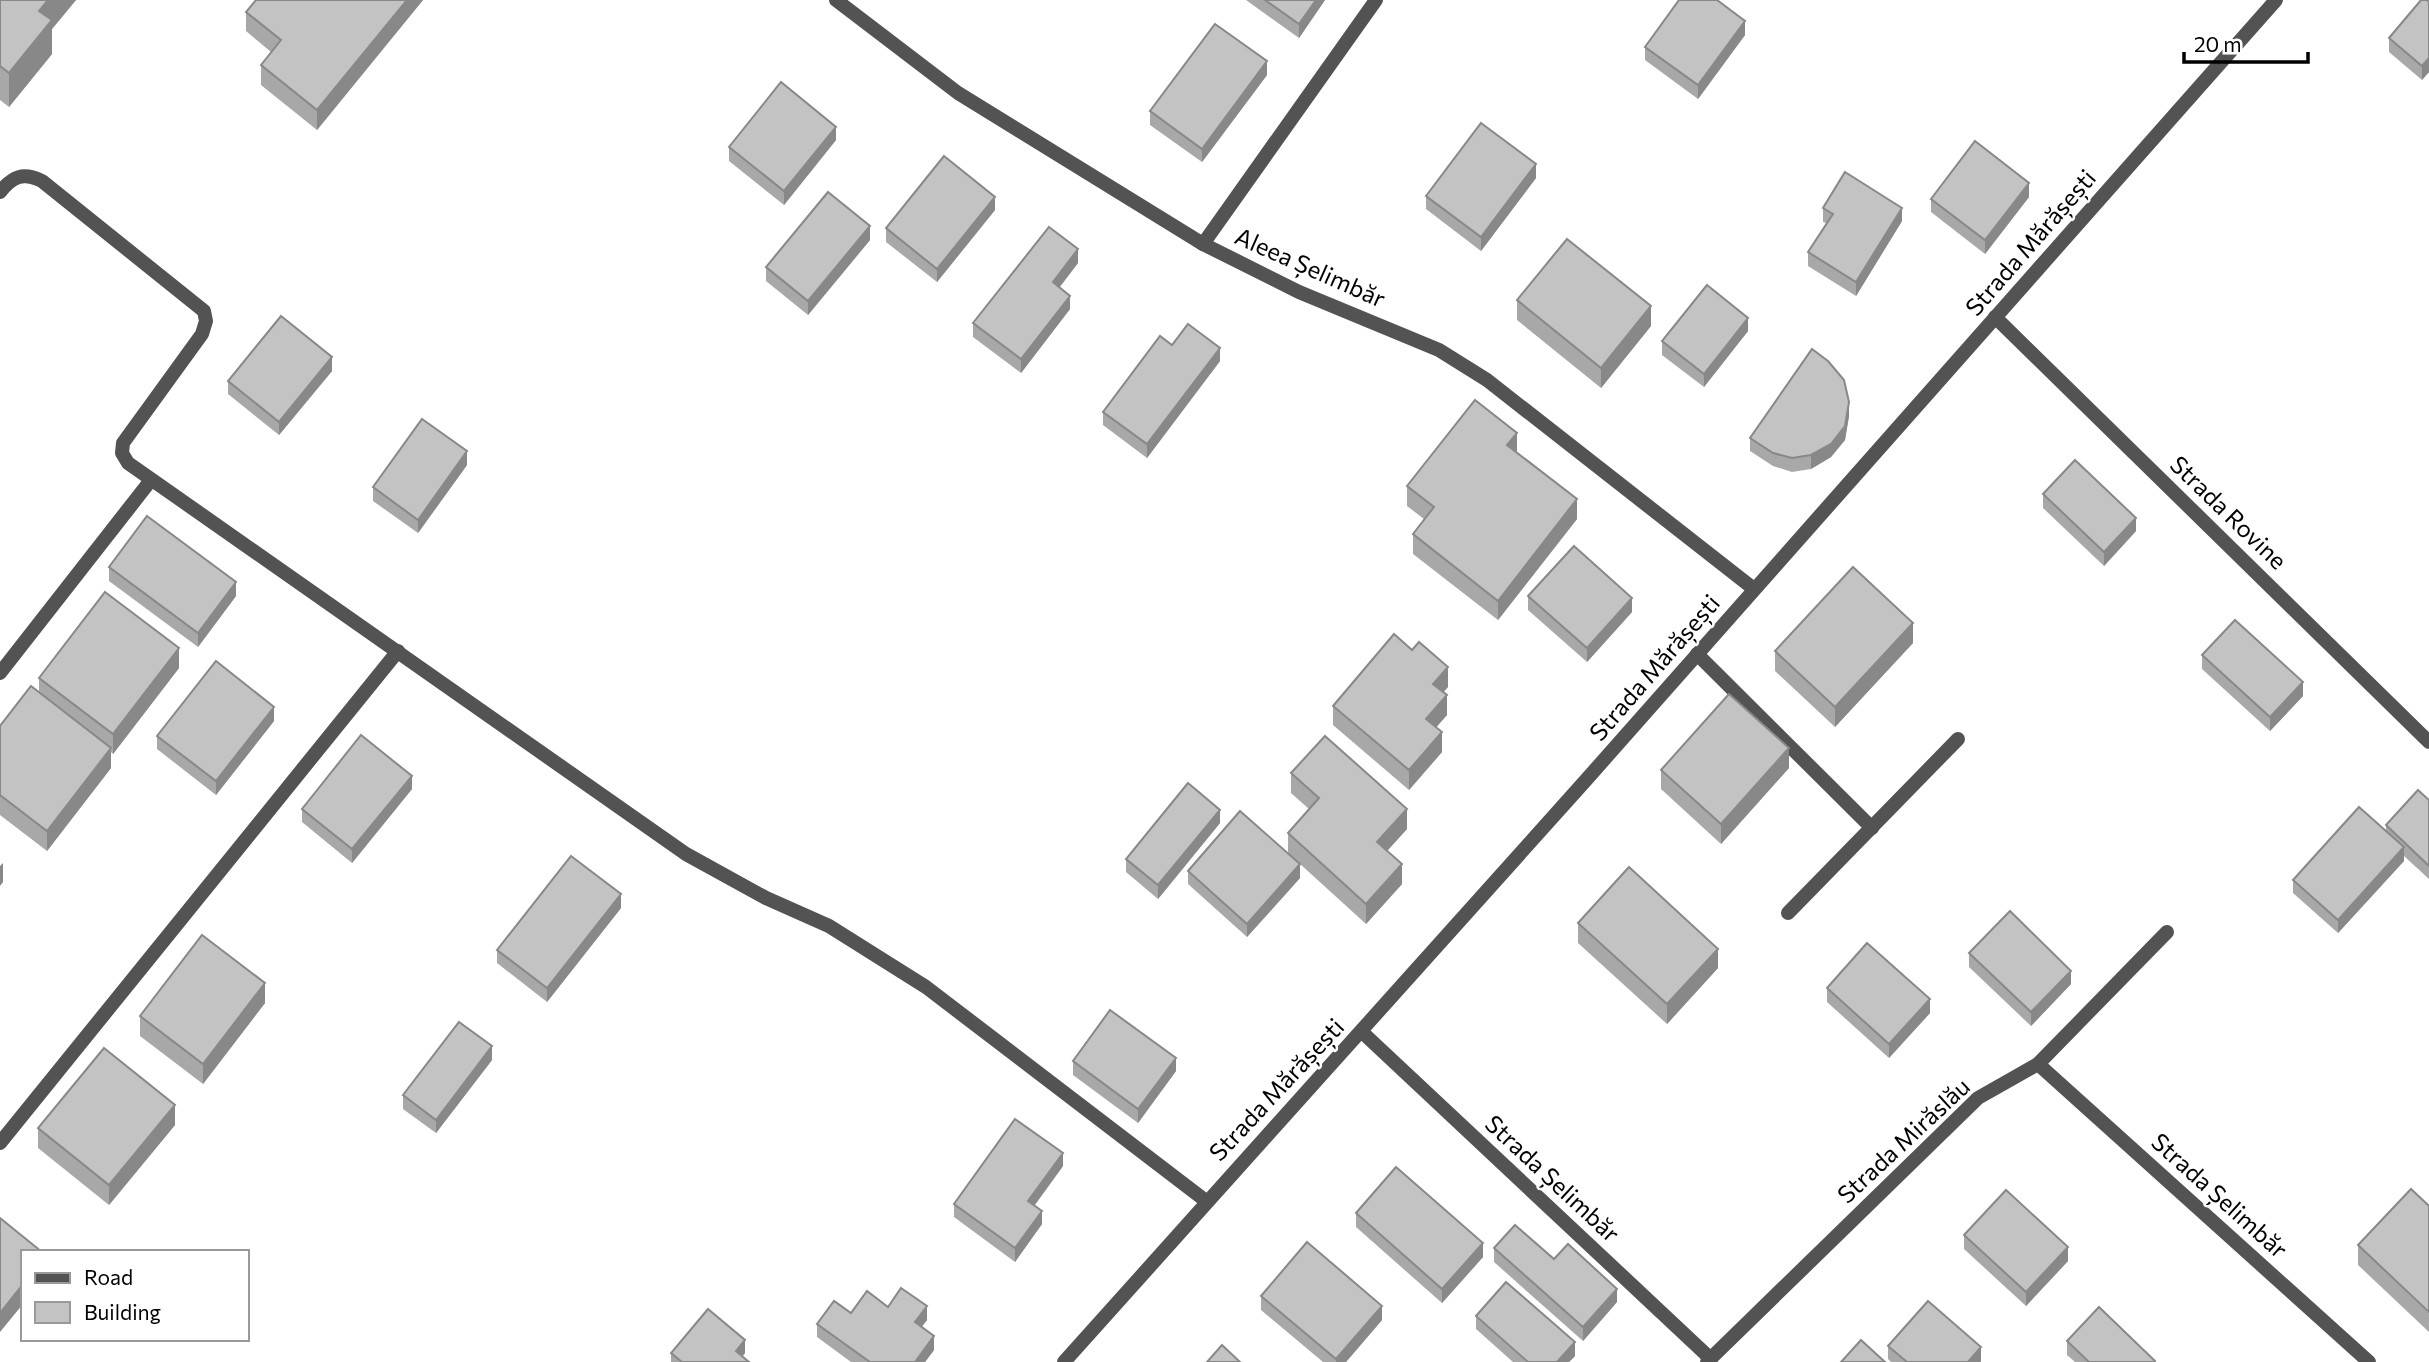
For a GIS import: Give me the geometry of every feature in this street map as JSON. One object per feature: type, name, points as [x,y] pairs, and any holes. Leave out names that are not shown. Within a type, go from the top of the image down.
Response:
[{"type":"street","name":"Aleea Șelimbăr","points":[[836,0],[958,93],[1203,244],[1299,292],[1439,350],[1487,380],[1754,589]]},
{"type":"street","points":[[1203,244],[1376,0]]},
{"type":"street","name":"Strada Mărășești","points":[[1064,1362],[1206,1201],[1362,1032],[2276,0]]},
{"type":"street","points":[[0,192],[16,177],[27,174],[42,181],[204,311],[206,321],[202,334],[122,443],[122,453],[128,463],[686,854],[766,898],[829,926],[926,988],[1206,1201]]},
{"type":"street","name":"Strada Rovine","points":[[1995,317],[2429,742]]},
{"type":"street","points":[[0,673],[151,480]]},
{"type":"street","points":[[0,1143],[398,652]]},
{"type":"street","points":[[1697,654],[1871,828]]},
{"type":"street","points":[[1788,913],[1958,738]]},
{"type":"street","name":"Strada Mirăslău","points":[[1709,1360],[1978,1098],[2038,1064],[2167,932]]},
{"type":"street","name":"Strada Șelimbăr","points":[[1362,1032],[1709,1360]]},
{"type":"street","name":"Strada Șelimbăr","points":[[2038,1064],[2369,1362]]},
{"type":"building","points":[[0,0],[48,0],[39,11],[52,20],[9,73],[0,66]]},
{"type":"building","points":[[256,0],[407,0],[317,110],[261,65],[281,40],[246,12]]},
{"type":"building","points":[[1265,0],[1316,0],[1299,24]]},
{"type":"building","points":[[1679,0],[1717,0],[1745,21],[1698,85],[1645,47]]},
{"type":"building","points":[[2421,0],[2429,2],[2429,58],[2422,66],[2389,38]]},
{"type":"building","points":[[1215,24],[1267,61],[1202,149],[1150,111]]},
{"type":"building","points":[[781,82],[836,127],[784,191],[729,147]]},
{"type":"building","points":[[1481,123],[1536,164],[1481,237],[1426,196]]},
{"type":"building","points":[[1975,141],[2029,183],[1985,240],[1931,199]]},
{"type":"building","points":[[944,156],[995,197],[937,269],[886,228]]},
{"type":"building","points":[[1845,172],[1902,208],[1856,282],[1808,252],[1833,214],[1823,208]]},
{"type":"building","points":[[828,192],[870,226],[808,301],[766,267]]},
{"type":"building","points":[[1049,227],[1078,249],[1053,282],[1070,296],[1021,359],[973,323]]},
{"type":"building","points":[[1567,239],[1651,306],[1601,368],[1517,300]]},
{"type":"building","points":[[1707,285],[1748,318],[1704,374],[1662,341]]},
{"type":"building","points":[[281,316],[332,357],[279,422],[228,381]]},
{"type":"building","points":[[1188,324],[1220,348],[1147,444],[1103,412],[1160,336],[1172,345]]},
{"type":"building","points":[[1812,349],[1828,361],[1844,380],[1849,402],[1845,426],[1831,444],[1811,455],[1792,458],[1773,453],[1750,438]]},
{"type":"building","points":[[1475,400],[1517,433],[1507,445],[1577,499],[1498,601],[1413,534],[1434,507],[1407,486]]},
{"type":"building","points":[[422,419],[467,451],[418,520],[373,487]]},
{"type":"building","points":[[2075,460],[2136,518],[2104,552],[2043,494]]},
{"type":"building","points":[[147,516],[236,582],[198,633],[109,567]]},
{"type":"building","points":[[1574,546],[1632,598],[1587,648],[1528,596]]},
{"type":"building","points":[[1853,567],[1913,623],[1835,707],[1775,651]]},
{"type":"building","points":[[105,592],[179,648],[113,734],[39,678]]},
{"type":"building","points":[[2235,620],[2303,682],[2270,717],[2202,655]]},
{"type":"building","points":[[1394,634],[1412,650],[1419,642],[1448,667],[1433,684],[1447,695],[1426,719],[1442,732],[1409,770],[1333,706]]},
{"type":"building","points":[[216,661],[274,707],[216,781],[157,736]]},
{"type":"building","points":[[31,686],[111,748],[47,831],[0,795],[0,726]]},
{"type":"building","points":[[1729,694],[1789,748],[1721,824],[1661,770]]},
{"type":"building","points":[[361,735],[412,776],[352,849],[302,809]]},
{"type":"building","points":[[1325,736],[1407,809],[1377,842],[1402,864],[1366,904],[1288,833],[1319,798],[1291,773]]},
{"type":"building","points":[[1188,783],[1220,810],[1158,885],[1126,859]]},
{"type":"building","points":[[2418,790],[2429,800],[2429,866],[2386,825]]},
{"type":"building","points":[[2359,807],[2404,847],[2338,920],[2293,880]]},
{"type":"building","points":[[1240,811],[1300,864],[1247,924],[1188,871]]},
{"type":"building","points":[[571,856],[621,894],[547,988],[497,950]]},
{"type":"building","points":[[1629,867],[1718,949],[1667,1004],[1578,923]]},
{"type":"building","points":[[2010,911],[2071,971],[2031,1012],[1969,953]]},
{"type":"building","points":[[202,935],[265,983],[203,1064],[140,1016]]},
{"type":"building","points":[[1867,943],[1930,999],[1889,1044],[1827,988]]},
{"type":"building","points":[[1110,1010],[1176,1058],[1138,1109],[1073,1061]]},
{"type":"building","points":[[459,1022],[492,1046],[436,1120],[403,1095]]},
{"type":"building","points":[[104,1048],[175,1105],[109,1185],[38,1128]]},
{"type":"building","points":[[1015,1119],[1063,1153],[1028,1201],[1042,1211],[1015,1248],[954,1204]]},
{"type":"building","points":[[1396,1167],[1483,1243],[1442,1289],[1356,1213]]},
{"type":"building","points":[[2411,1189],[2429,1206],[2429,1312],[2358,1245]]},
{"type":"building","points":[[2006,1190],[2068,1247],[2026,1292],[1964,1235]]},
{"type":"building","points":[[0,1218],[40,1250],[21,1250],[21,1287],[0,1313]]},
{"type":"building","points":[[1515,1225],[1554,1259],[1568,1244],[1617,1289],[1583,1327],[1494,1248]]},
{"type":"building","points":[[1307,1242],[1382,1306],[1336,1359],[1261,1296]]},
{"type":"building","points":[[1506,1282],[1575,1342],[1557,1362],[1528,1362],[1476,1316]]},
{"type":"building","points":[[901,1288],[927,1306],[915,1322],[934,1336],[915,1362],[870,1362],[817,1324],[834,1301],[851,1313],[867,1291],[888,1307]]},
{"type":"building","points":[[1928,1301],[1981,1347],[1968,1362],[1907,1362],[1888,1346]]},
{"type":"building","points":[[2099,1307],[2155,1361],[2089,1362],[2067,1341]]},
{"type":"building","points":[[708,1309],[745,1340],[736,1351],[749,1362],[682,1362],[671,1353]]},
{"type":"building","points":[[1861,1340],[1885,1362],[1841,1362]]},
{"type":"building","points":[[1222,1345],[1240,1362],[1207,1362]]}]
